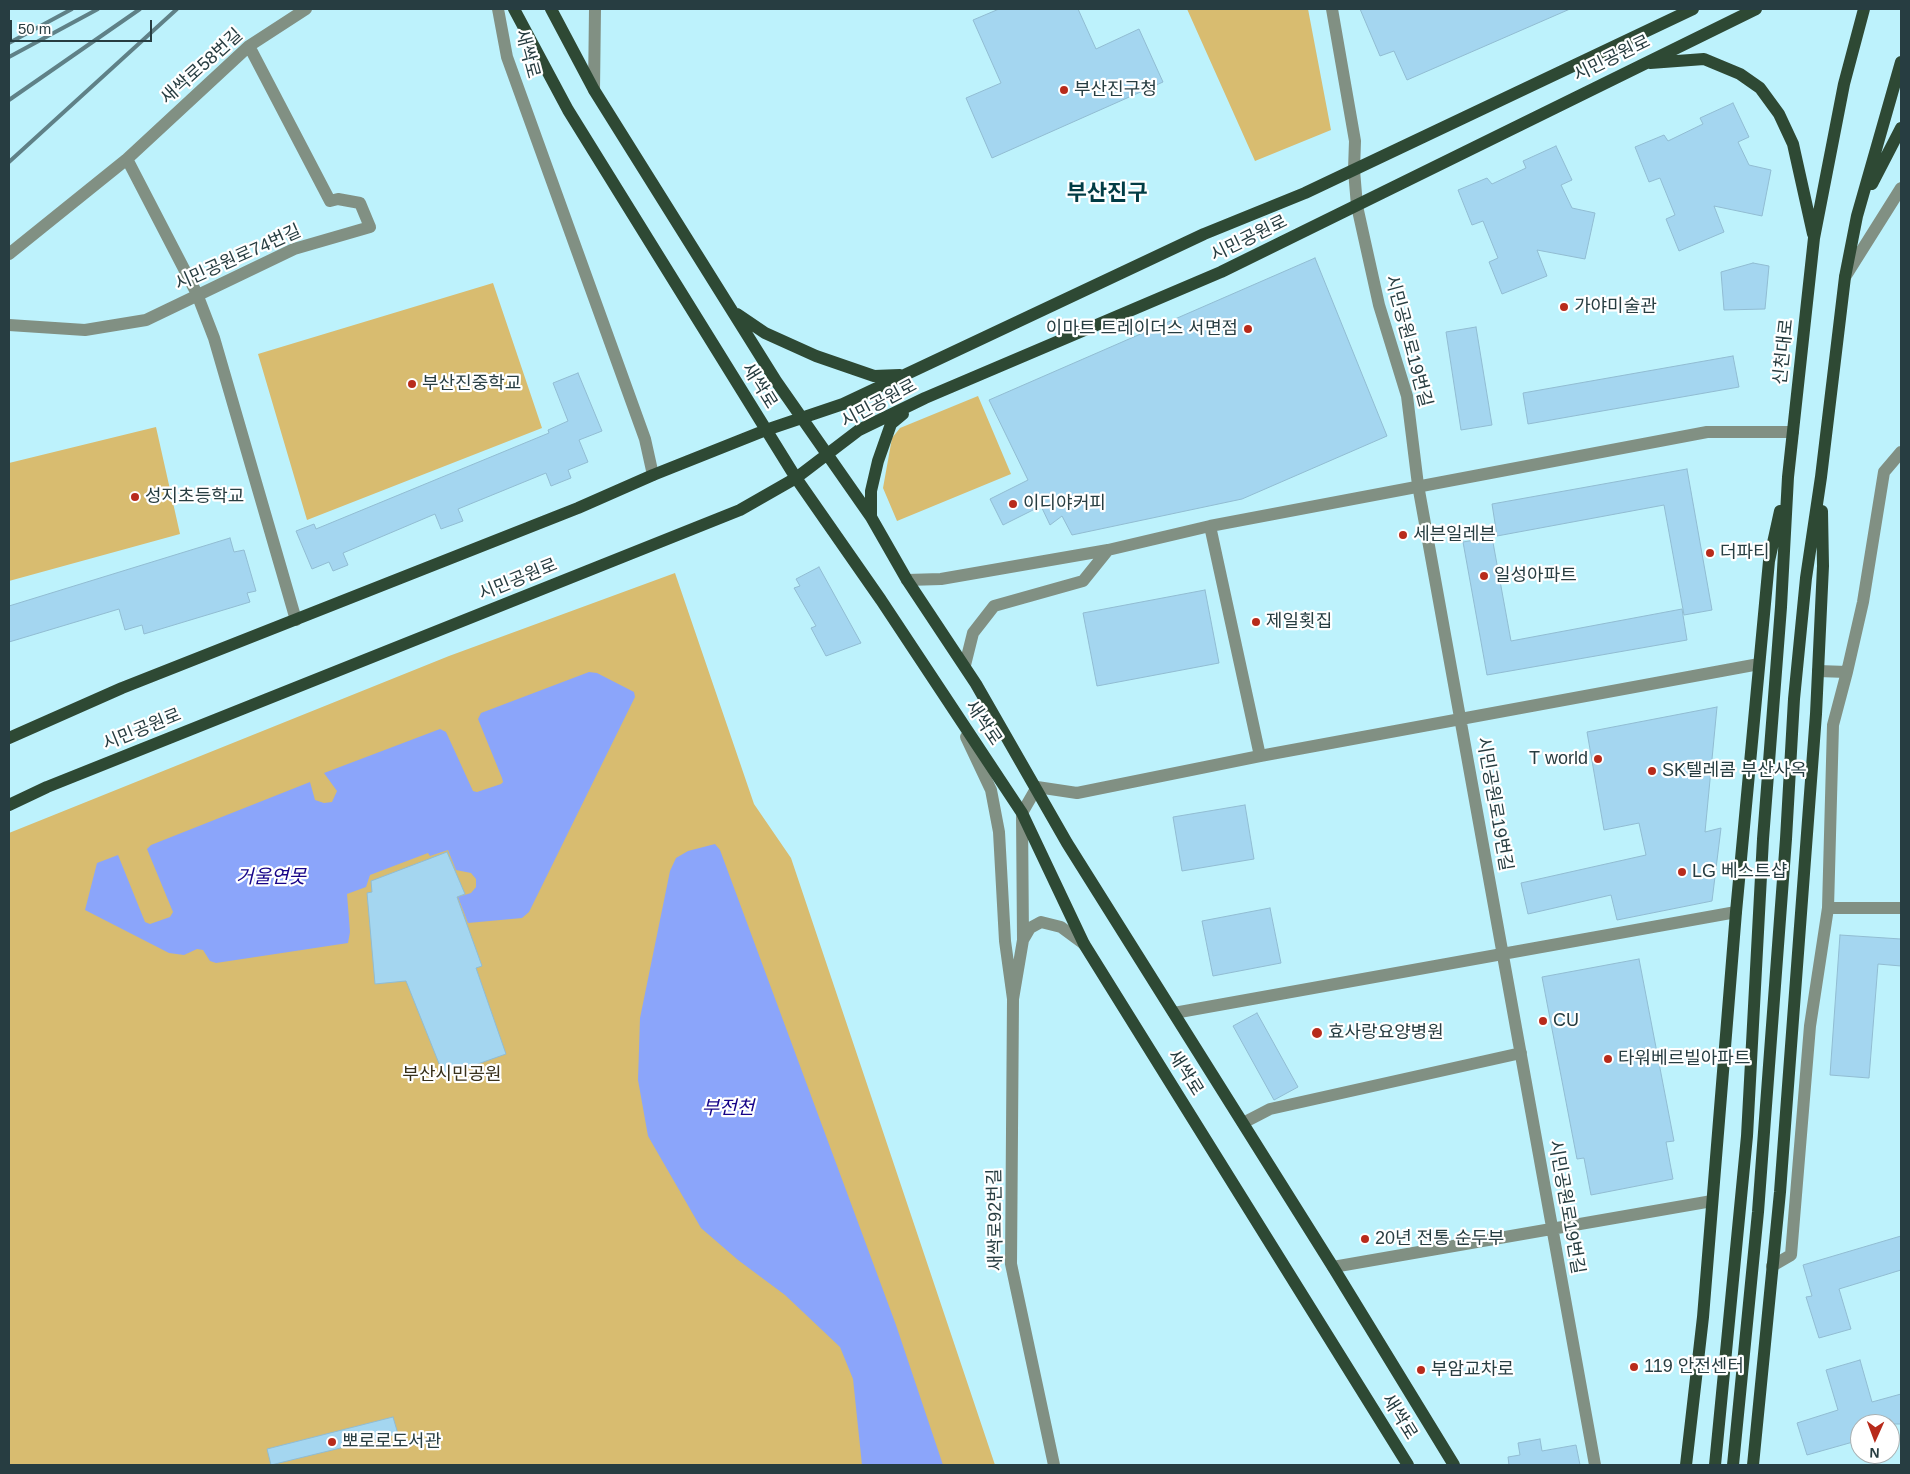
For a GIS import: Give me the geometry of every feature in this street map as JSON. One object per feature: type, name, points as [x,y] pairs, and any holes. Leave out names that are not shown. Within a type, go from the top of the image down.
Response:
[{"type":"main road","name":"새싹로","points":[[514,9],[568,110],[796,478],[1022,813],[1084,944],[1408,1465]]},
{"type":"main road","name":"새싹로","points":[[551,9],[594,90],[800,418],[828,454],[871,517],[907,580],[965,665],[1037,787],[1067,843],[1243,1122],[1454,1465]]},
{"type":"main road","name":"시민공원로","points":[[9,805],[56,784],[740,510],[796,478],[859,430],[925,398],[1221,272],[1642,63],[1756,9]]},
{"type":"main road","name":"신천대로","points":[[1715,1465],[1747,1136],[1763,839],[1782,607],[1788,477],[1814,238],[1844,84],[1864,9]]},
{"type":"main road","name":"시민공원로","points":[[9,738],[122,688],[578,508],[653,475],[766,430],[843,404],[1204,234],[1305,193],[1690,10]]},
{"type":"main road","points":[[1642,63],[1704,59],[1740,74],[1760,88],[1779,114],[1793,144],[1814,238]]},
{"type":"main road","points":[[1733,1465],[1758,1212],[1786,839],[1794,699],[1806,578],[1821,477],[1845,277],[1856,216],[1901,62]]},
{"type":"main road","points":[[1856,216],[1901,128]]},
{"type":"main road","points":[[732,310],[765,333],[816,356],[874,376],[907,374]]},
{"type":"main road","points":[[871,517],[871,491],[878,460],[891,424],[925,398]]},
{"type":"main road","points":[[1686,1465],[1702,1317],[1736,912],[1769,561],[1788,477]]},
{"type":"main road","points":[[1753,1465],[1772,1266],[1818,672],[1823,566],[1821,477]]},
{"type":"street","name":"새싹로58번길","points":[[9,254],[127,159],[249,46],[306,9]]},
{"type":"street","name":"새싹로","points":[[498,9],[507,57],[645,439],[653,475]]},
{"type":"street","points":[[594,90],[595,9]]},
{"type":"street","name":"시민공원로19번길","points":[[1332,9],[1355,141],[1354,170],[1357,206],[1379,305],[1407,396],[1418,485],[1595,1465]]},
{"type":"street","name":"시민공원로74번길","points":[[9,325],[85,330],[146,320],[196,294],[294,249],[370,227],[360,203],[338,199],[330,201],[249,46]]},
{"type":"street","points":[[127,159],[196,294],[214,338],[296,620]]},
{"type":"street","points":[[1845,277],[1901,188]]},
{"type":"street","points":[[907,580],[941,579],[1108,550],[1210,526],[1418,485],[1707,432],[1793,432]]},
{"type":"street","points":[[1772,1266],[1791,1255],[1810,1026],[1828,908],[1833,725],[1862,602],[1884,472],[1901,452]]},
{"type":"street","points":[[1022,813],[1037,787],[1077,793],[1260,756],[1210,526]]},
{"type":"street","points":[[965,665],[973,633],[994,606],[1083,582],[1108,550]]},
{"type":"street","points":[[1461,719],[1760,664]]},
{"type":"street","points":[[1818,672],[1847,672]]},
{"type":"street","name":"새싹로92번길","points":[[950,704],[977,759],[992,798],[1000,832],[1005,941],[1013,999],[1011,1264],[1054,1465]]},
{"type":"street","name":"시민공원로19번길","points":[[1260,756],[1461,719]]},
{"type":"street","name":"새싹로92번길","points":[[1013,999],[1023,940],[1022,813]]},
{"type":"street","points":[[1828,908],[1901,908]]},
{"type":"street","points":[[1174,1013],[1736,912]]},
{"type":"street","points":[[1023,940],[1030,928],[1041,922],[1062,927],[1084,944]]},
{"type":"street","points":[[1243,1122],[1270,1109],[1521,1053]]},
{"type":"street","points":[[1333,1267],[1712,1201]]},
{"type":"green space","points":[[1187,9],[1308,9],[1331,130],[1255,161]]},
{"type":"green space","points":[[493,283],[542,428],[307,520],[258,354]]},
{"type":"green space","points":[[978,396],[1011,474],[897,521],[883,488],[892,438],[900,428]]},
{"type":"green space","points":[[156,427],[180,534],[9,581],[9,463]]},
{"type":"green space","name":"부산시민공원","points":[[675,573],[754,804],[791,858],[995,1465],[9,1465],[9,833],[449,656]]},
{"type":"water","name":"거울연못","points":[[589,672],[597,673],[634,692],[635,697],[529,912],[522,918],[468,923],[458,897],[471,893],[476,887],[476,879],[471,873],[456,870],[448,850],[430,856],[428,853],[370,875],[366,887],[347,894],[350,932],[348,943],[216,963],[210,961],[203,950],[197,949],[184,955],[169,953],[85,910],[97,863],[118,855],[145,922],[150,924],[170,917],[173,912],[147,849],[151,845],[310,782],[315,800],[324,803],[332,802],[337,791],[324,773],[440,729],[446,732],[473,791],[477,792],[501,784],[503,782],[502,778],[478,719],[481,713]]},
{"type":"water","name":"부전천","points":[[715,844],[720,850],[896,1325],[943,1465],[862,1465],[853,1379],[840,1347],[785,1295],[738,1260],[701,1228],[648,1136],[638,1080],[640,1018],[670,871],[676,858],[688,851]]},
{"type":"building","name":"부산진구청","points":[[999,9],[1078,9],[1096,49],[1139,29],[1163,82],[992,158],[966,98],[1001,83],[973,20]]},
{"type":"building","points":[[1360,9],[1570,9],[1407,80],[1394,51],[1380,56]]},
{"type":"building","points":[[1733,103],[1749,137],[1738,142],[1749,165],[1771,170],[1762,216],[1714,206],[1724,232],[1679,251],[1666,219],[1675,215],[1660,178],[1649,182],[1635,147],[1664,135],[1668,141],[1703,124],[1700,118]]},
{"type":"building","points":[[1556,146],[1572,180],[1561,185],[1572,208],[1595,213],[1585,259],[1537,250],[1547,276],[1502,294],[1489,262],[1498,258],[1483,221],[1472,225],[1458,190],[1487,178],[1492,184],[1526,168],[1523,161]]},
{"type":"building","name":"이마트 트레이더스 서면점","points":[[1315,258],[1387,436],[1242,499],[1072,535],[1062,516],[1050,525],[1041,506],[1003,525],[990,499],[1028,480],[989,400]]},
{"type":"building","points":[[1753,263],[1769,266],[1765,309],[1724,310],[1721,272]]},
{"type":"building","points":[[1476,327],[1492,425],[1461,430],[1446,332]]},
{"type":"building","points":[[1733,356],[1739,387],[1528,424],[1523,393]]},
{"type":"building","points":[[578,373],[602,431],[579,440],[588,462],[568,470],[571,478],[551,486],[546,473],[458,509],[463,521],[441,529],[435,514],[343,553],[348,565],[333,571],[329,562],[312,569],[296,531],[314,524],[316,529],[549,433],[548,430],[568,421],[553,383]]},
{"type":"building","points":[[1687,469],[1712,610],[1684,615],[1664,505],[1497,536],[1492,504]]},
{"type":"building","points":[[1492,537],[1511,641],[1682,609],[1687,640],[1487,675],[1463,542]]},
{"type":"building","points":[[230,538],[234,552],[244,550],[256,591],[247,593],[250,602],[144,634],[142,625],[125,630],[119,609],[9,642],[9,606]]},
{"type":"building","points":[[819,567],[861,643],[826,656],[811,628],[816,626],[794,588],[800,586],[796,579]]},
{"type":"building","points":[[1205,590],[1219,663],[1097,686],[1083,613]]},
{"type":"building","points":[[1717,707],[1705,832],[1721,828],[1712,901],[1617,920],[1611,895],[1528,914],[1521,883],[1646,855],[1639,823],[1604,830],[1587,732]]},
{"type":"building","points":[[1245,805],[1254,859],[1182,871],[1173,817]]},
{"type":"building","points":[[447,852],[465,894],[457,897],[482,966],[476,968],[506,1054],[444,1076],[406,981],[375,984],[367,893],[372,892],[371,881]]},
{"type":"building","points":[[1270,908],[1281,963],[1213,976],[1202,921]]},
{"type":"building","points":[[1840,935],[1901,939],[1901,966],[1878,964],[1869,1078],[1830,1075]]},
{"type":"building","name":"타워베르빌아파트","points":[[1639,959],[1674,1141],[1666,1142],[1673,1179],[1591,1195],[1584,1158],[1577,1159],[1542,977]]},
{"type":"building","points":[[1257,1013],[1298,1087],[1274,1100],[1233,1026]]},
{"type":"building","points":[[1901,1236],[1901,1270],[1839,1289],[1851,1329],[1819,1338],[1806,1297],[1812,1296],[1803,1265]]},
{"type":"building","points":[[1860,1360],[1872,1402],[1901,1394],[1901,1424],[1900,1414],[1850,1414],[1850,1443],[1807,1455],[1797,1423],[1838,1410],[1826,1370]]},
{"type":"building","name":"뽀로로도서관","points":[[393,1417],[398,1434],[271,1465],[267,1449]]},
{"type":"building","points":[[1540,1439],[1542,1451],[1576,1445],[1580,1465],[1509,1465],[1508,1457],[1520,1455],[1518,1443]]},
{"type":"railway","points":[[9,43],[72,9]]},
{"type":"railway","points":[[9,57],[98,9]]},
{"type":"railway","points":[[9,100],[140,9]]},
{"type":"railway","points":[[9,162],[177,9]]},
{"type":"place","name":"부산진구청","points":[[1064,90]]},
{"type":"place","name":"가야미술관","points":[[1564,307]]},
{"type":"place","name":"이마트 트레이더스 서면점","points":[[1248,329]]},
{"type":"place","name":"부산진중학교","points":[[412,384]]},
{"type":"place","name":"성지초등학교","points":[[135,497]]},
{"type":"place","name":"이디야커피","points":[[1013,504]]},
{"type":"place","name":"세븐일레븐","points":[[1403,535]]},
{"type":"place","name":"더파티","points":[[1710,553]]},
{"type":"place","name":"일성아파트","points":[[1484,576]]},
{"type":"place","name":"제일횟집","points":[[1256,622]]},
{"type":"place","name":"T world","points":[[1598,759]]},
{"type":"place","name":"SK텔레콤 부산사옥","points":[[1652,771]]},
{"type":"place","name":"LG 베스트샵","points":[[1682,872]]},
{"type":"place","name":"CU","points":[[1543,1021]]},
{"type":"place","name":"효사랑요양병원","points":[[1317,1033]]},
{"type":"place","name":"타워베르빌아파트","points":[[1608,1059]]},
{"type":"place","name":"20년 전통 순두부","points":[[1365,1239]]},
{"type":"place","name":"119 안전센터","points":[[1634,1367]]},
{"type":"place","name":"부암교차로","points":[[1421,1370]]},
{"type":"place","name":"뽀로로도서관","points":[[332,1442]]},
{"type":"district","name":"부산진구","points":[[1107,194]]}]
